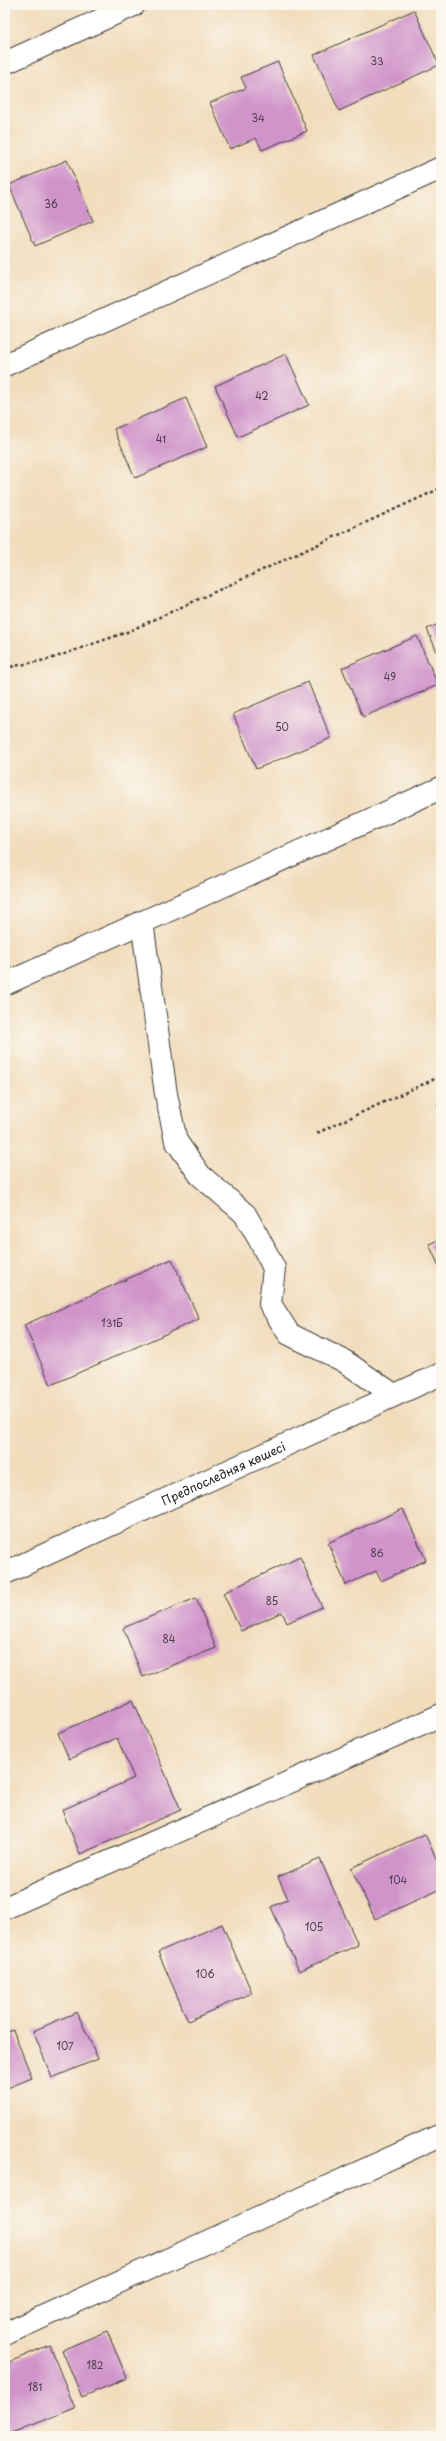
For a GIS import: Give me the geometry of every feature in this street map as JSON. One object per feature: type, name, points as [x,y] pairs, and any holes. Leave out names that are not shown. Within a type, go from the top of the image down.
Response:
[{"type":"street","points":[[5,62],[134,5]]},
{"type":"street","points":[[5,365],[441,168]]},
{"type":"street","points":[[5,984],[441,788]]},
{"type":"street","points":[[142,922],[166,1094],[176,1141],[200,1175],[245,1214],[274,1268],[270,1304],[289,1334],[344,1361],[394,1396]]},
{"type":"street","name":"Предпоследняя көшесі","points":[[5,1573],[441,1374]]},
{"type":"street","points":[[5,1908],[441,1715]]},
{"type":"street","points":[[5,2333],[441,2135]]},
{"type":"path","points":[[5,668],[50,659],[127,632],[441,488]]},
{"type":"path","points":[[317,1133],[441,1076]]},
{"type":"building","points":[[414,10],[439,65],[339,111],[314,55]]},
{"type":"building","points":[[278,62],[307,131],[262,150],[256,138],[230,149],[210,103],[246,88],[241,77]]},
{"type":"building","points":[[67,160],[93,221],[35,246],[9,185]]},
{"type":"building","points":[[286,354],[309,405],[238,437],[215,386]]},
{"type":"building","points":[[186,398],[207,447],[135,478],[114,429]]},
{"type":"building","points":[[441,623],[441,661],[427,629]]},
{"type":"building","points":[[417,636],[438,685],[363,717],[342,668]]},
{"type":"building","points":[[308,682],[331,738],[256,769],[233,714]]},
{"type":"building","points":[[441,1104],[441,1114],[437,1106]]},
{"type":"building","points":[[441,1239],[441,1271],[429,1244]]},
{"type":"building","points":[[172,1259],[199,1319],[51,1385],[24,1325]]},
{"type":"building","points":[[403,1509],[426,1560],[381,1581],[376,1571],[346,1585],[328,1543]]},
{"type":"building","points":[[300,1557],[322,1607],[287,1623],[282,1612],[241,1631],[223,1593]]},
{"type":"building","points":[[196,1598],[216,1648],[143,1677],[123,1628]]},
{"type":"building","points":[[133,1700],[181,1810],[80,1854],[62,1810],[134,1778],[117,1738],[69,1759],[58,1733]]},
{"type":"building","points":[[425,1834],[441,1869],[441,1889],[375,1919],[351,1868]]},
{"type":"building","points":[[320,1859],[358,1945],[299,1971],[271,1907],[288,1899],[278,1877]]},
{"type":"building","points":[[222,1924],[252,1993],[188,2021],[158,1952]]},
{"type":"building","points":[[77,2012],[98,2059],[52,2078],[33,2031]]},
{"type":"building","points":[[13,2030],[32,2078],[5,2089],[5,2033]]},
{"type":"building","points":[[107,2331],[127,2378],[82,2397],[62,2350]]},
{"type":"building","points":[[49,2345],[75,2408],[5,2436],[5,2364]]}]
